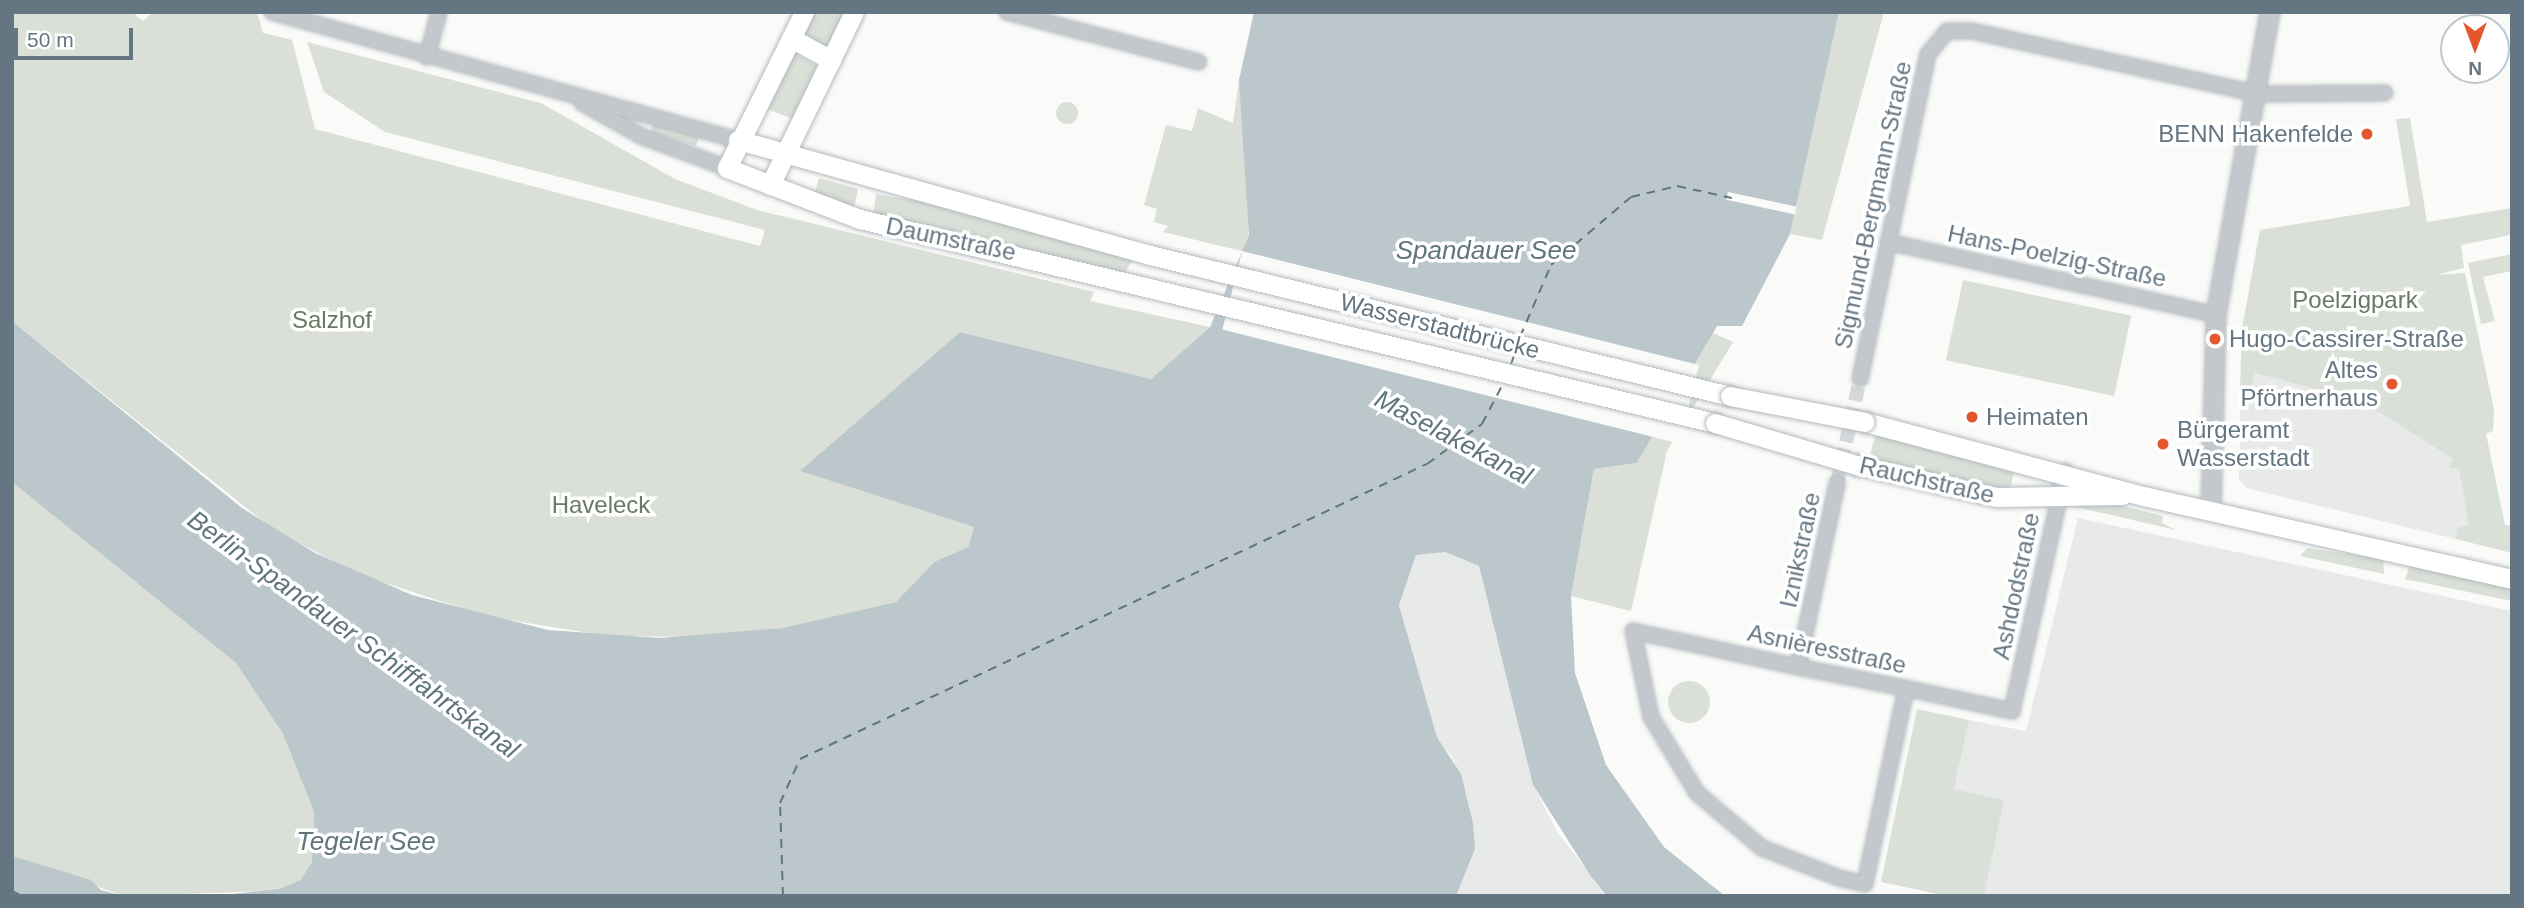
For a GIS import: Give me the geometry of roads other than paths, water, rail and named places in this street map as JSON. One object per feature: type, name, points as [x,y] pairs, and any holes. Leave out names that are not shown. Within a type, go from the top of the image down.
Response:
[{"type":"main road","points":[[727,168],[738,139],[804,12]]},
{"type":"main road","points":[[769,186],[854,12]]},
{"type":"main road","points":[[791,38],[831,60]]},
{"type":"main road","name":"Daumstraße","points":[[738,139],[1150,255]]},
{"type":"main road","name":"Daumstraße","points":[[727,168],[860,219],[1136,282]]},
{"type":"main road","name":"Wasserstadtbrücke","points":[[1150,255],[1730,396]]},
{"type":"main road","name":"Wasserstadtbrücke","points":[[1136,282],[1715,423]]},
{"type":"main road","name":"Rauchstraße","points":[[1730,396],[1865,422],[2065,471],[2144,496],[2512,579]]},
{"type":"main road","name":"Rauchstraße","points":[[1715,423],[1857,465],[1984,496],[2144,496]]},
{"type":"street","points":[[428,57],[439,12]]},
{"type":"street","points":[[1007,12],[1199,62]]},
{"type":"street","points":[[2211,512],[2216,315],[2259,94],[2270,12]]},
{"type":"street","points":[[272,14],[738,139]]},
{"type":"street","name":"Sigmund-Bergmann-Straße","points":[[1860,379],[1928,54],[1947,32],[1972,31],[2259,94],[2385,93]]},
{"type":"street","points":[[559,91],[641,136],[727,168]]},
{"type":"street","name":"Hans-Poelzig-Straße","points":[[1888,242],[2216,315]]},
{"type":"street","name":"Ashdodstraße","points":[[2012,711],[2065,471]]},
{"type":"street","name":"Iznikstraße","points":[[1798,667],[1837,483]]},
{"type":"street","name":"Asnièresstraße","points":[[1906,689],[1865,884],[1782,858],[1740,833],[1697,793],[1654,724],[1633,631],[2012,711]]},
{"type":"water","name":"Spandauer See","points":[[1254,12],[1839,12],[1790,234],[1742,326],[1717,326],[1637,463],[1594,469],[1571,596],[1575,673],[1606,765],[1664,847],[1725,896],[1607,896],[1590,875],[1533,785],[1479,566],[1445,552],[1416,555],[1399,605],[1437,737],[1461,774],[1473,823],[1475,849],[1456,896],[214,896],[279,889],[301,880],[312,862],[314,812],[283,734],[236,663],[12,482],[12,321],[242,508],[315,553],[412,595],[548,630],[660,638],[782,628],[896,602],[934,562],[968,547],[974,527],[800,471],[960,332],[1151,379],[1210,327],[1249,235],[1239,80]]},
{"type":"water","points":[[12,856],[91,880],[101,890],[124,896],[12,896]]},
{"type":"tunnel","points":[[1837,483],[1860,379]]},
{"type":"place","name":"BENN Hakenfelde","points":[[2367,134]]},
{"type":"place","name":"Hugo-Cassirer-Straße","points":[[2215,339]]},
{"type":"place","name":"Altes Pförtnerhaus","points":[[2392,384]]},
{"type":"place","name":"Heimaten","points":[[1972,417]]},
{"type":"place","name":"Bürgeramt Wasserstadt","points":[[2163,444]]},
{"type":"park label","name":"Poelzigpark","points":[[2355,300]]},
{"type":"park label","name":"Salzhof","points":[[332,320]]},
{"type":"park label","name":"Haveleck","points":[[601,505]]},
{"type":"water label","name":"Maselakekanal","points":[[1453,438]]},
{"type":"water label","name":"Berlin-Spandauer Schifffahrtskanal","points":[[353,635]]},
{"type":"water label","name":"Tegeler See","points":[[366,842]]}]
